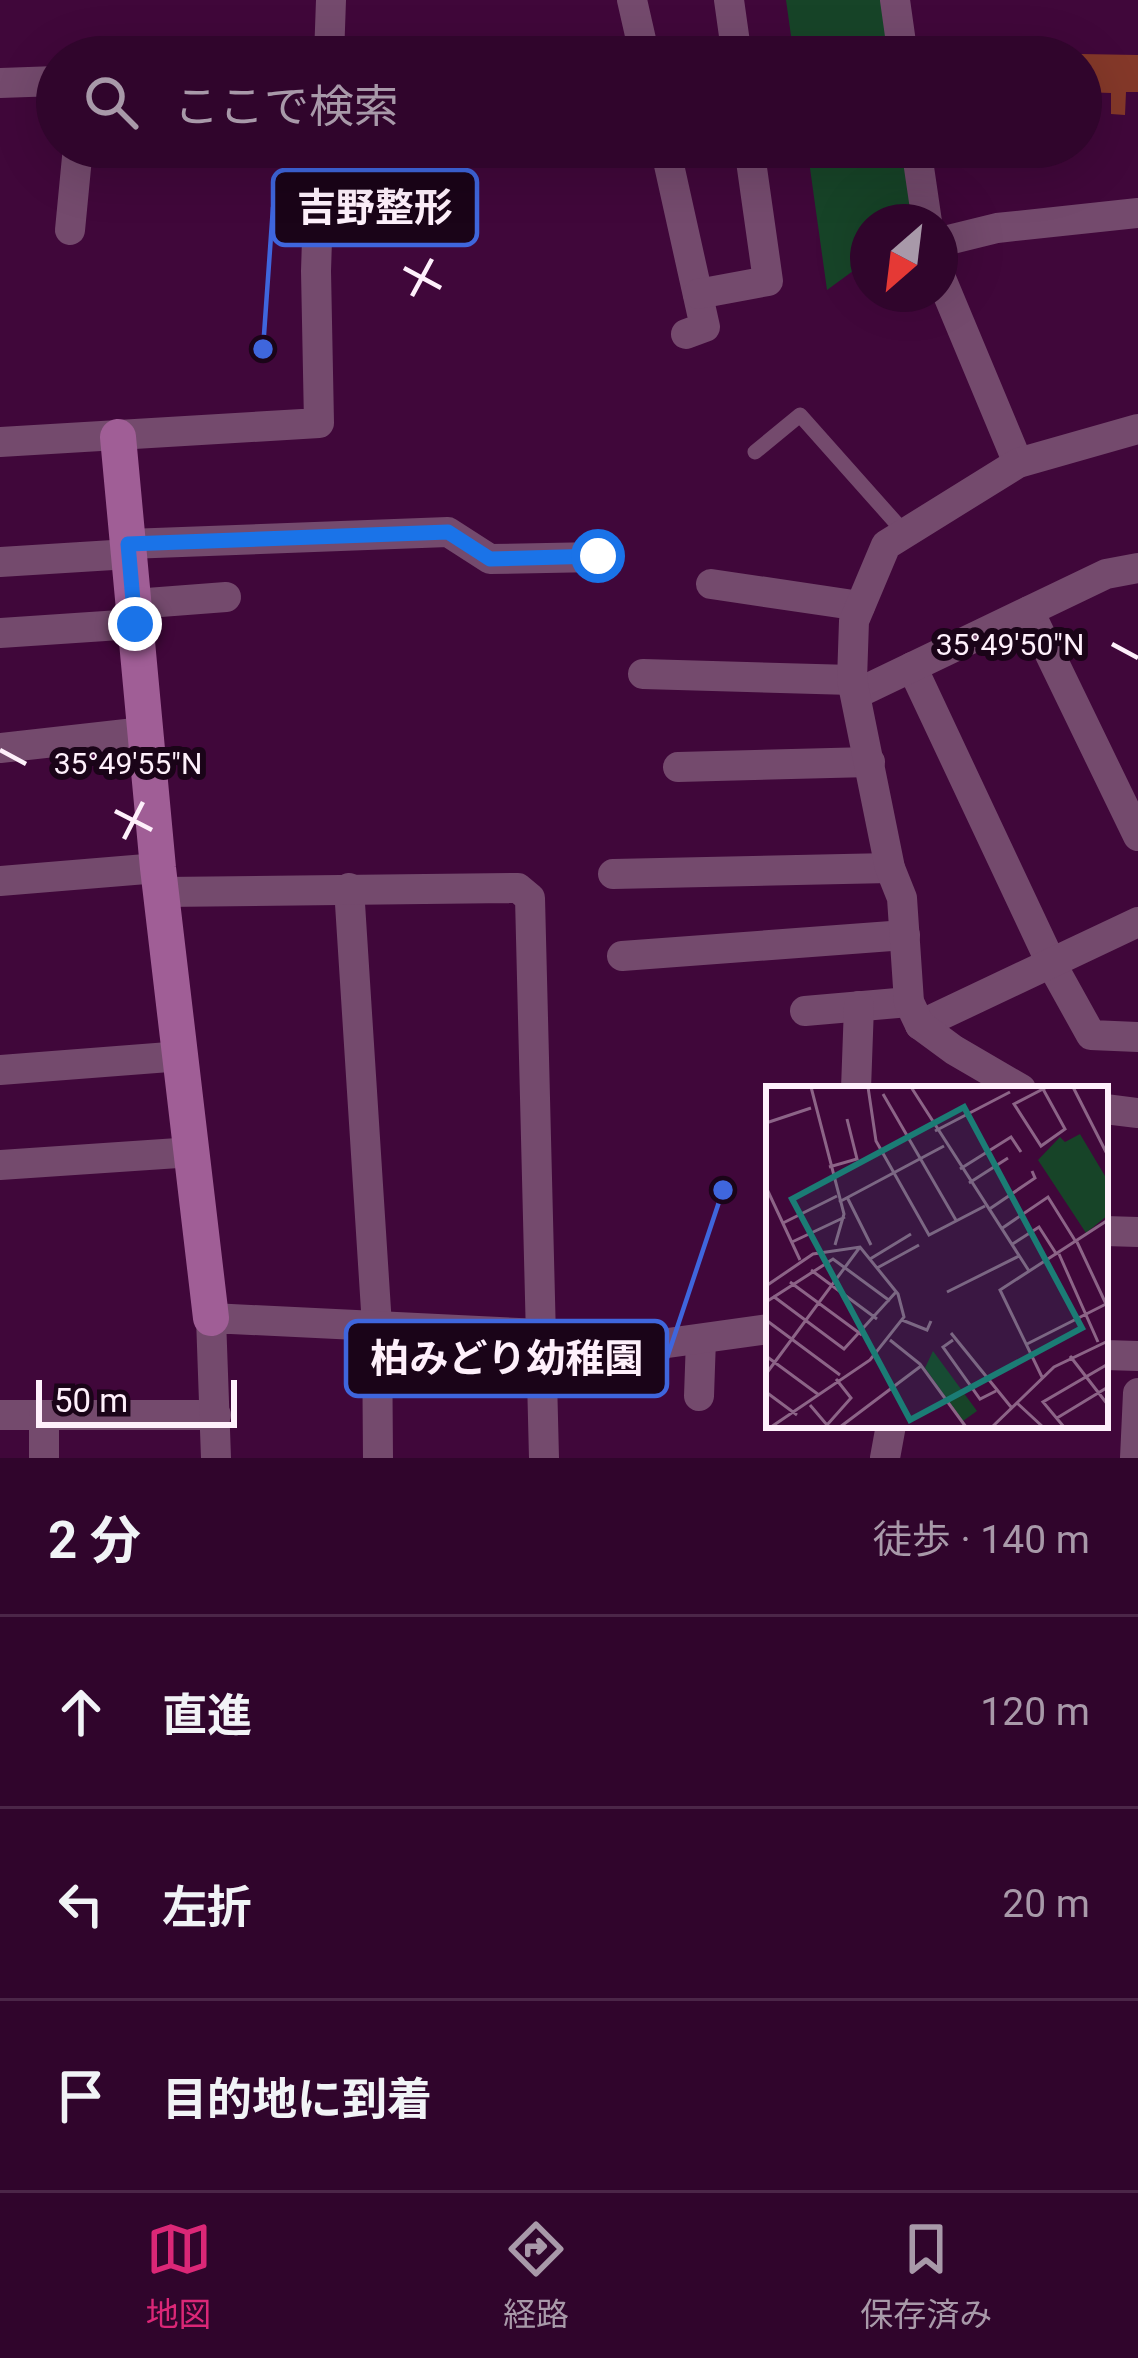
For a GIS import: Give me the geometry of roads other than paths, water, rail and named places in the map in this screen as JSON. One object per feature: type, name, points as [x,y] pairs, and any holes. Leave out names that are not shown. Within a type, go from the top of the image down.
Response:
[{"type":"street","points":[[330,36],[331,0]]},
{"type":"street","points":[[632,0],[640,36]]},
{"type":"street","points":[[729,0],[733,36]]},
{"type":"street","points":[[896,0],[900,36]]},
{"type":"street","points":[[0,82],[36,81]]},
{"type":"street","points":[[70,230],[76,168]]},
{"type":"street","points":[[0,442],[319,422],[319,168]]},
{"type":"street","points":[[670,168],[705,327],[686,334]]},
{"type":"street","points":[[698,294],[768,281],[752,168]]},
{"type":"street","points":[[919,168],[924,204]]},
{"type":"street","points":[[958,238],[997,228],[1138,213]]},
{"type":"street","points":[[955,312],[1018,463]]},
{"type":"street","points":[[1017,1086],[954,1050],[914,1013],[902,898],[890,868],[854,687],[854,621],[886,545],[1018,463],[1138,429]]},
{"type":"street","points":[[118,437],[144,732],[211,1318],[216,1458]]},
{"type":"street","points":[[0,562],[128,549],[448,532],[490,559],[598,556]]},
{"type":"street","points":[[643,674],[854,687],[912,667],[1106,574],[1138,568]]},
{"type":"street","points":[[711,584],[860,606]]},
{"type":"street","points":[[0,633],[226,596]]},
{"type":"street","points":[[1030,611],[1138,836]]},
{"type":"street","points":[[912,667],[1051,963],[1091,1035],[1138,1037]]},
{"type":"street","points":[[0,748],[144,732]]},
{"type":"street","points":[[678,767],[870,762]]},
{"type":"street","points":[[613,874],[890,868]]},
{"type":"street","points":[[0,881],[518,888],[530,898],[544,1458]]},
{"type":"street","points":[[350,888],[377,1326],[378,1458]]},
{"type":"street","points":[[805,1011],[859,1006],[914,1013],[1051,963],[1138,922]]},
{"type":"street","points":[[622,956],[905,935]]},
{"type":"street","points":[[856,1086],[859,1006]]},
{"type":"street","points":[[0,1070],[182,1056]]},
{"type":"street","points":[[1108,1109],[1138,1113]]},
{"type":"street","points":[[0,1165],[193,1152]]},
{"type":"street","points":[[1108,1231],[1138,1232]]},
{"type":"street","points":[[211,1318],[541,1334],[624,1340],[639,1347],[766,1329]]},
{"type":"street","points":[[699,1396],[701,1339]]},
{"type":"street","points":[[1108,1355],[1138,1356]]},
{"type":"street","points":[[1135,1458],[1138,1394]]},
{"type":"street","points":[[0,1415],[216,1415]]},
{"type":"street","points":[[44,1416],[44,1458]]},
{"type":"street","points":[[885,1458],[890,1428]]},
{"type":"lane","points":[[755,452],[800,415],[905,533]]},
{"type":"place","name":"吉野整形","points":[[263,349]]},
{"type":"place","name":"柏みどり幼稚園","points":[[723,1190]]}]
